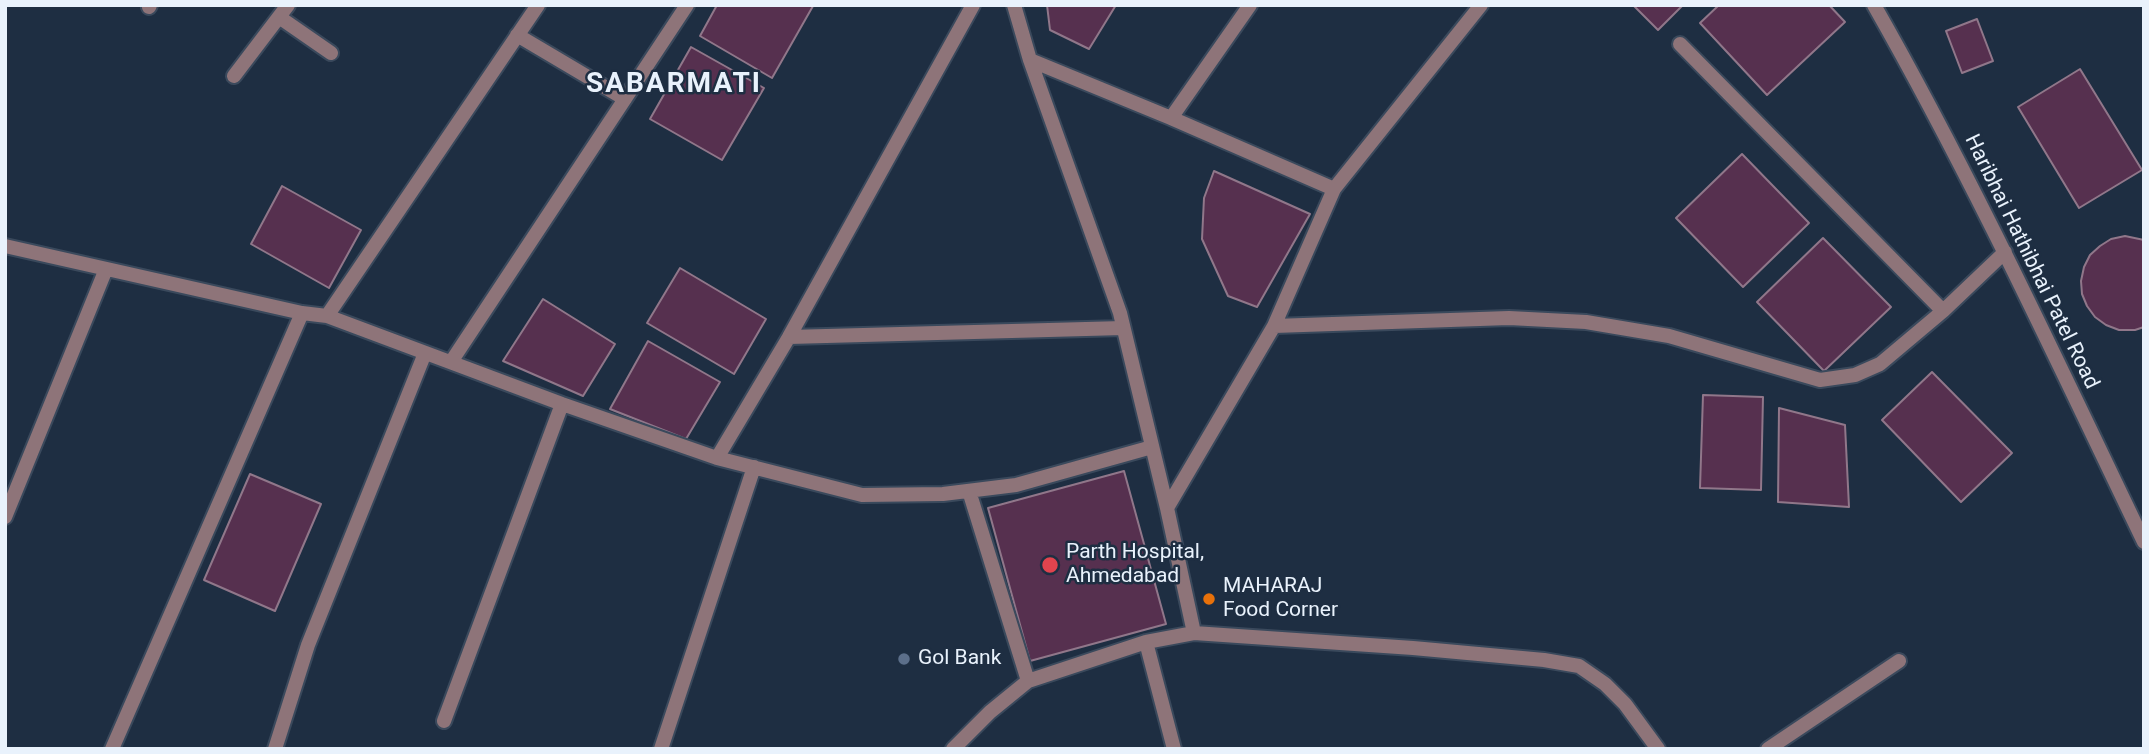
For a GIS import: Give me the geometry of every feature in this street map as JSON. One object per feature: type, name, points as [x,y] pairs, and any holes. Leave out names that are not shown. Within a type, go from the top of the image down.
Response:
[{"type":"street","points":[[327,316],[538,5]]},
{"type":"street","points":[[451,362],[687,5]]},
{"type":"street","points":[[717,458],[789,337],[973,5]]},
{"type":"street","points":[[1014,5],[1030,60],[1120,313],[1194,633]]},
{"type":"street","points":[[1171,118],[1250,5]]},
{"type":"street","points":[[1167,508],[1274,326],[1334,189],[1481,5]]},
{"type":"street","name":"Haribhai Hathibhai Patel Road","points":[[1874,5],[2005,252],[2144,542]]},
{"type":"street","points":[[234,76],[283,11],[331,53]]},
{"type":"street","points":[[517,35],[625,99]]},
{"type":"street","points":[[1680,44],[1943,311]]},
{"type":"street","points":[[1030,60],[1334,189]]},
{"type":"street","points":[[5,246],[302,313],[327,316],[562,404],[717,458],[862,495],[943,494],[1016,485],[1152,447]]},
{"type":"street","points":[[1274,326],[1509,318],[1586,322],[1669,336],[1820,380],[1855,375],[1880,364],[1943,311],[2005,252]]},
{"type":"street","points":[[5,517],[106,269]]},
{"type":"street","points":[[112,749],[302,313]]},
{"type":"street","points":[[789,337],[1123,328]]},
{"type":"street","points":[[275,749],[308,645],[425,353]]},
{"type":"street","points":[[444,721],[562,404]]},
{"type":"street","points":[[661,749],[754,467]]},
{"type":"street","points":[[969,491],[1028,681]]},
{"type":"street","points":[[953,749],[990,712],[1028,681],[1146,642],[1194,633],[1413,648],[1544,660],[1579,666],[1605,684],[1625,704],[1658,749]]},
{"type":"street","points":[[1146,642],[1174,749]]},
{"type":"street","points":[[1768,749],[1899,661]]},
{"type":"building","points":[[717,5],[813,6],[772,78],[700,36]]},
{"type":"building","points":[[1047,5],[1116,5],[1089,49],[1050,30]]},
{"type":"building","points":[[1633,5],[1683,5],[1658,30]]},
{"type":"building","points":[[1719,5],[1829,5],[1845,22],[1767,95],[1700,23]]},
{"type":"building","points":[[1977,19],[1993,61],[1962,73],[1946,31]]},
{"type":"building","points":[[691,47],[764,88],[722,160],[650,119]]},
{"type":"building","points":[[2080,69],[2142,170],[2079,208],[2018,107]]},
{"type":"building","points":[[1742,154],[1809,223],[1743,287],[1676,218]]},
{"type":"building","points":[[1214,171],[1310,214],[1257,307],[1228,296],[1202,239],[1204,198]]},
{"type":"building","points":[[282,186],[361,230],[329,288],[251,244]]},
{"type":"building","points":[[2125,236],[2144,240],[2144,327],[2135,330],[2119,330],[2106,325],[2095,317],[2082,294],[2081,281],[2090,255],[2111,239]]},
{"type":"building","points":[[1823,238],[1891,307],[1824,371],[1757,302]]},
{"type":"building","points":[[680,268],[766,319],[734,374],[647,323]]},
{"type":"building","points":[[543,299],[615,344],[583,396],[503,361]]},
{"type":"building","points":[[648,341],[720,382],[686,439],[610,409]]},
{"type":"building","points":[[1932,372],[2012,453],[1961,502],[1882,420]]},
{"type":"building","points":[[1703,395],[1763,397],[1761,490],[1700,488]]},
{"type":"building","points":[[1779,408],[1845,425],[1849,507],[1778,502]]},
{"type":"building","points":[[1124,471],[1166,624],[1030,661],[988,508]]},
{"type":"building","points":[[250,474],[321,504],[275,611],[204,580]]},
{"type":"place","name":"Parth Hospital, Ahmedabad","points":[[1050,565]]},
{"type":"place","name":"MAHARAJ Food Corner","points":[[1209,599]]},
{"type":"place","name":"Gol Bank","points":[[904,659]]},
{"type":"district","name":"SABARMATI","points":[[674,85]]}]
